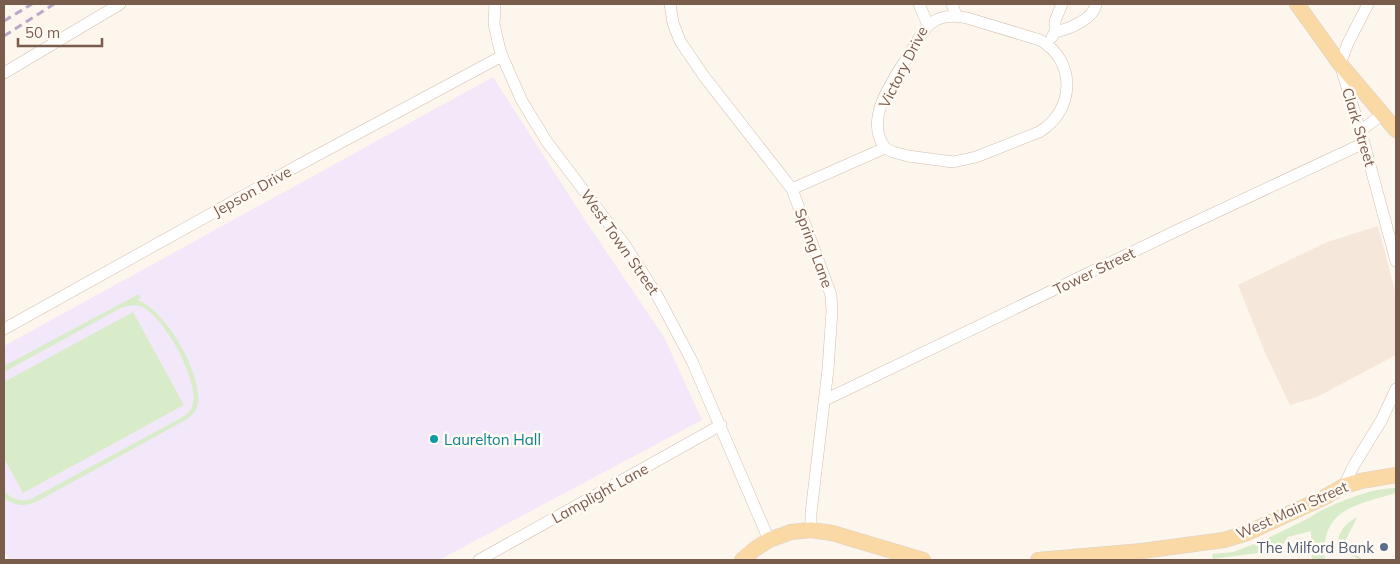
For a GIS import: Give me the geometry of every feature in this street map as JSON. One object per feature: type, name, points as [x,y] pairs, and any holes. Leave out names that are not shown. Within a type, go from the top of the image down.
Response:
[{"type":"main road","name":"Clark Street","points":[[1297,4],[1340,64]]},
{"type":"main road","points":[[1340,64],[1396,130]]},
{"type":"main road","name":"West Main Street","points":[[1038,560],[1142,552],[1224,540],[1247,533],[1323,498],[1344,486],[1361,481],[1396,476]]},
{"type":"main road","points":[[742,560],[769,540],[791,532],[811,530],[832,533],[923,560]]},
{"type":"street","points":[[4,73],[120,4]]},
{"type":"street","name":"West Town Street","points":[[495,4],[494,24],[502,56],[522,100],[547,142],[626,245],[650,283],[692,361],[769,540]]},
{"type":"street","name":"Spring Lane","points":[[670,4],[673,23],[680,41],[703,75],[792,189],[831,295],[832,311],[825,400],[811,512],[811,530]]},
{"type":"street","name":"Victory Drive","points":[[885,148],[877,128],[883,99],[889,86],[928,26],[919,4]]},
{"type":"street","points":[[952,4],[956,16]]},
{"type":"street","points":[[1048,44],[1055,32],[1056,21],[1062,4]]},
{"type":"street","points":[[1055,32],[1088,17],[1094,11],[1096,4]]},
{"type":"street","points":[[1340,64],[1368,4]]},
{"type":"street","points":[[792,189],[885,148],[908,156],[943,162],[959,161],[982,155],[1046,128],[1060,113],[1065,100],[1067,85],[1063,64],[1048,44],[1007,29],[956,16],[941,18],[928,26]]},
{"type":"street","name":"Jepson Drive","points":[[4,329],[299,165],[502,56]]},
{"type":"street","name":"Clark Street","points":[[1340,64],[1396,261]]},
{"type":"street","points":[[1360,131],[1384,114]]},
{"type":"street","name":"Tower Street","points":[[825,400],[1178,230],[1364,143]]},
{"type":"street","points":[[1344,486],[1354,465],[1381,421],[1396,389]]},
{"type":"street","name":"Lamplight Lane","points":[[478,560],[721,425]]},
{"type":"shaded area","points":[[493,77],[585,220],[664,337],[702,420],[439,560],[10,560],[4,551],[4,346]]},
{"type":"shaded area","points":[[1378,226],[1396,295],[1396,355],[1317,397],[1290,405],[1266,355],[1238,285],[1327,242]]},
{"type":"green space","points":[[139,294],[141,298],[137,300],[148,306],[159,316],[181,346],[195,380],[198,395],[195,411],[184,421],[36,502],[19,505],[8,501],[4,498],[4,491],[16,499],[31,499],[181,418],[190,410],[193,403],[193,393],[185,364],[159,321],[138,305],[121,308],[4,372],[4,366]]},
{"type":"green space","points":[[133,312],[184,405],[23,493],[4,458],[4,382]]},
{"type":"green space","points":[[1396,488],[1396,493],[1355,506],[1335,519],[1328,529],[1325,543],[1325,560],[1312,560],[1311,531],[1288,537],[1279,550],[1213,559],[1212,554],[1233,552],[1262,541],[1342,501],[1371,491]]},
{"type":"green space","points":[[1357,518],[1342,547],[1361,558],[1361,560],[1341,551],[1337,545],[1343,529]]},
{"type":"railway","points":[[4,21],[32,4]]},
{"type":"railway","points":[[4,36],[54,4]]},
{"type":"place","name":"Laurelton Hall","points":[[434,439]]},
{"type":"place","name":"The Milford Bank","points":[[1384,547]]}]
